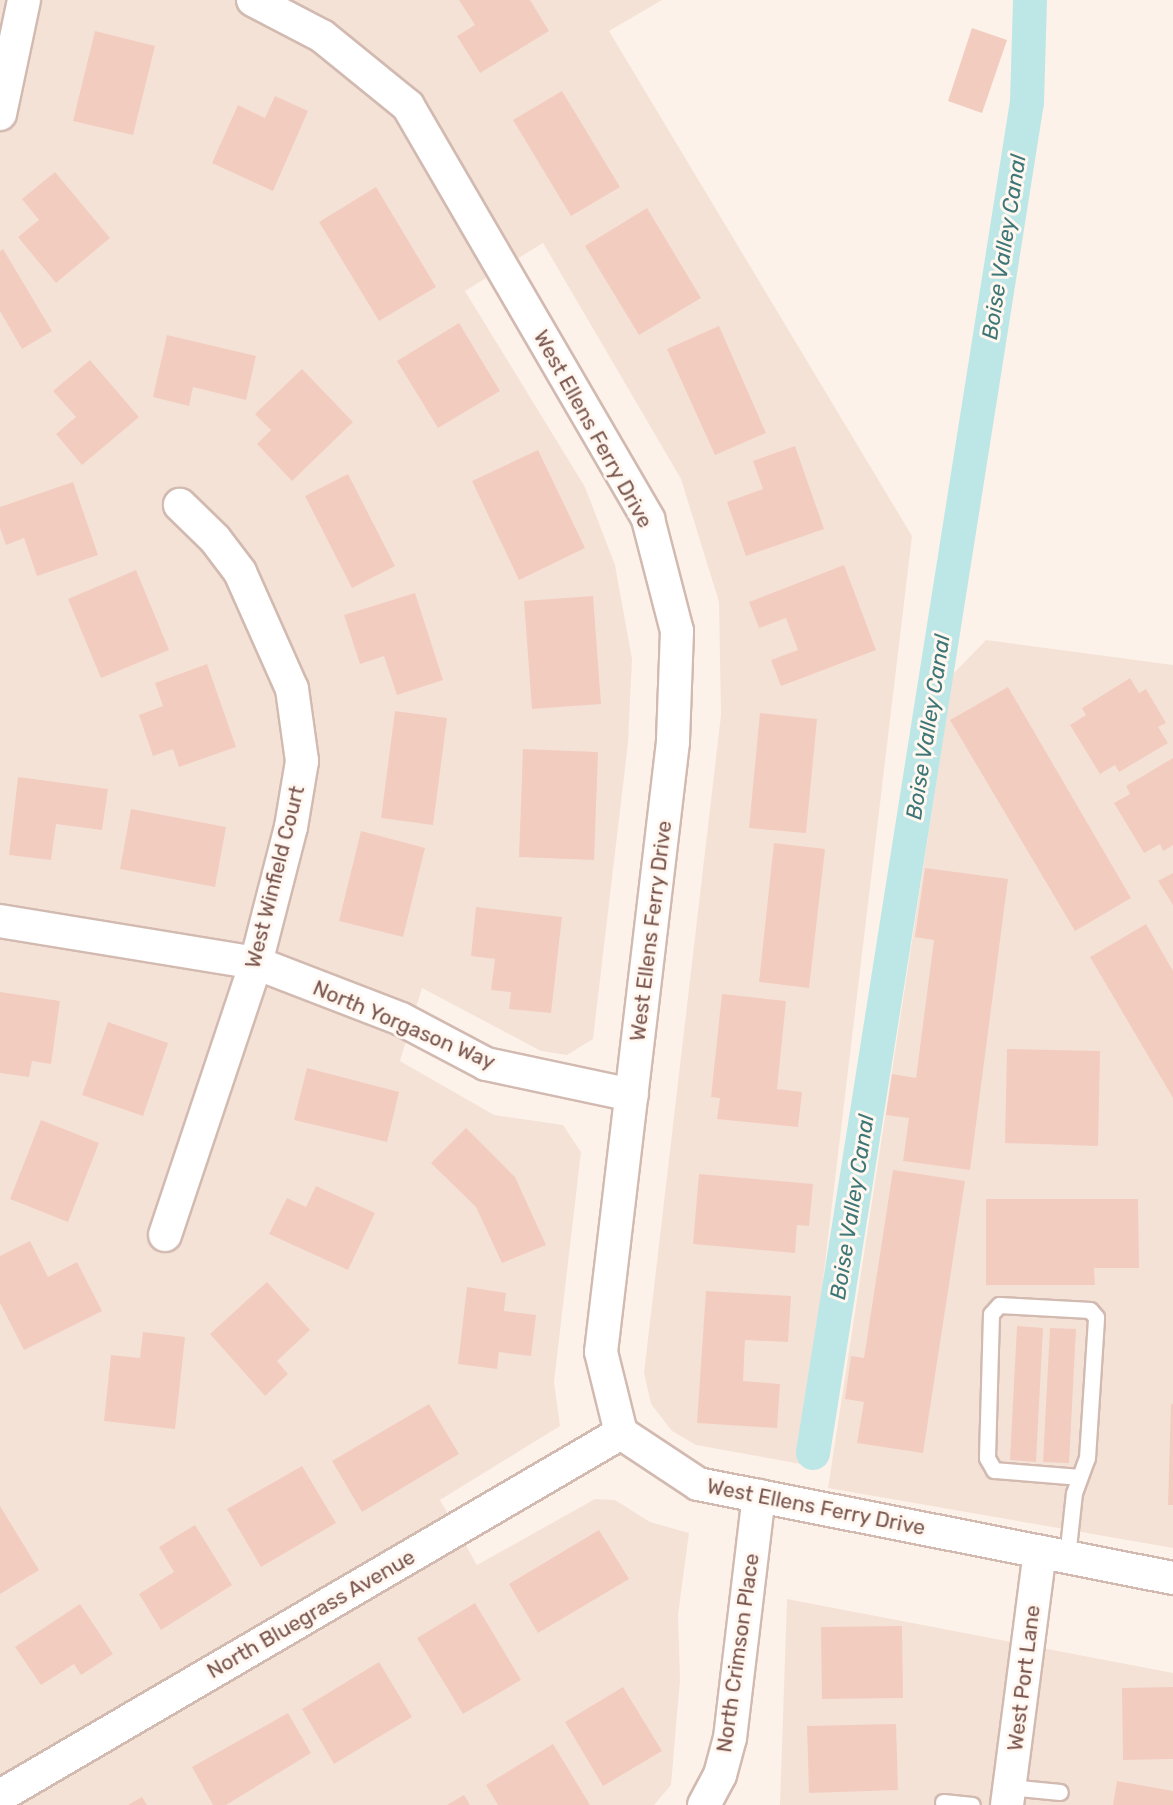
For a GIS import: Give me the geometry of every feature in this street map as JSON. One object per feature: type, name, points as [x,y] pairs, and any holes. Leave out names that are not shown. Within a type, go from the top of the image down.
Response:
[{"type":"street","points":[[0,114],[24,0]]},
{"type":"street","name":"West Ellens Ferry Drive","points":[[253,0],[322,36],[408,106],[648,519],[676,642],[673,742],[602,1352],[621,1433],[698,1484],[1173,1578]]},
{"type":"street","name":"West Winfield Court","points":[[165,1235],[256,963],[291,828],[302,761],[291,689],[240,572],[215,539],[180,505]]},
{"type":"street","name":"North Yorgason Way","points":[[0,921],[256,963],[401,1019],[486,1064],[632,1095]]},
{"type":"street","name":"North Bluegrass Avenue","points":[[4,1784],[621,1433]]},
{"type":"street","name":"North Crimson Place","points":[[704,1805],[720,1775],[730,1738],[759,1496]]},
{"type":"street","name":"West Port Lane","points":[[1008,1796],[1053,1554]]},
{"type":"lane","points":[[1053,1554],[1087,1458],[1096,1317],[1090,1310],[999,1305],[991,1314],[987,1458],[994,1470],[1079,1477]]},
{"type":"lane","points":[[1008,1796],[1060,1792]]},
{"type":"lane","points":[[943,1802],[972,1805]]},
{"type":"shaded area","points":[[0,0],[662,0],[609,31],[912,536],[801,1464],[696,1445],[672,1431],[651,1404],[644,1373],[721,715],[719,602],[681,479],[543,243],[465,291],[585,487],[615,565],[632,659],[628,743],[593,1039],[567,1055],[541,1051],[422,988],[400,1061],[494,1115],[563,1125],[581,1152],[554,1382],[560,1426],[440,1500],[477,1565],[595,1499],[615,1500],[650,1522],[689,1533],[678,1615],[680,1680],[671,1785],[654,1805],[0,1805]]},
{"type":"shaded area","points":[[986,640],[1173,665],[1173,1548],[828,1488],[953,674]]},
{"type":"shaded area","points":[[787,1599],[1173,1673],[1173,1805],[780,1805]]},
{"type":"building","points":[[459,0],[530,0],[549,31],[480,73],[457,36],[475,25]]},
{"type":"building","points":[[972,28],[1007,40],[982,113],[948,101]]},
{"type":"building","points":[[95,31],[155,46],[133,135],[73,121]]},
{"type":"building","points":[[562,91],[620,187],[571,216],[513,120]]},
{"type":"building","points":[[275,96],[308,111],[273,191],[212,163],[238,105],[265,118]]},
{"type":"building","points":[[55,172],[110,238],[56,283],[18,237],[39,220],[22,199]]},
{"type":"building","points":[[376,187],[436,287],[379,321],[319,222]]},
{"type":"building","points":[[647,208],[701,298],[639,335],[585,246]]},
{"type":"building","points":[[3,249],[52,331],[22,349],[0,311],[0,251]]},
{"type":"building","points":[[459,323],[500,391],[438,428],[397,361]]},
{"type":"building","points":[[719,326],[766,433],[715,455],[667,349]]},
{"type":"building","points":[[167,335],[256,356],[246,400],[193,387],[189,406],[153,397]]},
{"type":"building","points":[[90,360],[139,417],[82,465],[56,434],[76,417],[53,391]]},
{"type":"building","points":[[302,369],[353,422],[292,481],[257,444],[271,430],[255,414]]},
{"type":"building","points":[[795,446],[824,529],[746,556],[727,502],[763,489],[753,461]]},
{"type":"building","points":[[538,450],[585,548],[519,580],[472,481]]},
{"type":"building","points":[[348,474],[395,566],[352,588],[305,496]]},
{"type":"building","points":[[73,482],[98,555],[37,576],[24,538],[6,545],[0,528],[0,507]]},
{"type":"building","points":[[844,565],[876,650],[781,686],[771,660],[798,650],[786,618],[759,628],[749,602]]},
{"type":"building","points":[[136,570],[169,650],[101,678],[68,599]]},
{"type":"building","points":[[415,593],[443,680],[397,695],[384,656],[360,664],[344,615]]},
{"type":"building","points":[[593,596],[601,704],[532,709],[524,601]]},
{"type":"building","points":[[207,664],[236,747],[179,767],[173,749],[153,756],[139,715],[163,706],[155,683]]},
{"type":"building","points":[[1130,678],[1139,693],[1146,689],[1166,723],[1158,727],[1168,743],[1119,772],[1115,765],[1100,774],[1070,725],[1086,715],[1082,708]]},
{"type":"building","points":[[1008,687],[1131,898],[1075,931],[950,720]]},
{"type":"building","points":[[395,711],[447,718],[433,825],[381,818]]},
{"type":"building","points":[[760,713],[817,719],[806,833],[749,828]]},
{"type":"building","points":[[523,749],[598,752],[594,860],[519,857]]},
{"type":"building","points":[[1173,758],[1173,845],[1163,851],[1160,844],[1144,853],[1114,803],[1130,794],[1126,786]]},
{"type":"building","points":[[18,777],[108,789],[102,830],[56,824],[51,860],[9,855]]},
{"type":"building","points":[[131,809],[226,827],[215,887],[120,869]]},
{"type":"building","points":[[361,831],[425,848],[403,937],[339,921]]},
{"type":"building","points":[[774,843],[825,849],[809,988],[759,982]]},
{"type":"building","points":[[925,868],[1008,879],[970,1170],[903,1161],[909,1118],[886,1115],[892,1074],[916,1078],[934,940],[915,937]]},
{"type":"building","points":[[1173,873],[1173,905],[1158,881]]},
{"type":"building","points":[[476,907],[562,917],[551,1013],[509,1009],[511,992],[491,990],[495,959],[471,956]]},
{"type":"building","points":[[1146,924],[1173,971],[1173,1098],[1090,957]]},
{"type":"building","points":[[0,992],[60,1001],[51,1064],[32,1061],[29,1077],[0,1073]]},
{"type":"building","points":[[722,994],[786,1001],[777,1089],[802,1092],[798,1127],[717,1119],[720,1098],[711,1097]]},
{"type":"building","points":[[108,1022],[168,1043],[143,1116],[82,1095]]},
{"type":"building","points":[[1007,1049],[1100,1051],[1098,1146],[1005,1143]]},
{"type":"building","points":[[307,1068],[399,1092],[387,1142],[294,1120]]},
{"type":"building","points":[[41,1120],[99,1143],[68,1222],[10,1199]]},
{"type":"building","points":[[466,1128],[515,1177],[546,1245],[502,1263],[476,1207],[431,1163]]},
{"type":"building","points":[[893,1170],[965,1181],[923,1453],[857,1443],[864,1402],[845,1399],[851,1356],[864,1358]]},
{"type":"building","points":[[699,1174],[813,1184],[809,1226],[797,1225],[795,1253],[693,1244]]},
{"type":"building","points":[[316,1186],[375,1213],[348,1270],[269,1234],[287,1198],[306,1207]]},
{"type":"building","points":[[986,1199],[1138,1199],[1139,1268],[1094,1268],[1095,1285],[986,1285]]},
{"type":"building","points":[[30,1241],[48,1277],[77,1262],[102,1311],[24,1350],[0,1303],[0,1256]]},
{"type":"building","points":[[267,1282],[310,1330],[277,1361],[288,1374],[265,1396],[210,1334]]},
{"type":"building","points":[[467,1287],[506,1293],[504,1311],[536,1315],[531,1356],[499,1352],[497,1369],[458,1364]]},
{"type":"building","points":[[706,1291],[791,1296],[788,1342],[745,1340],[743,1381],[780,1384],[777,1428],[697,1423]]},
{"type":"building","points":[[1017,1326],[1043,1328],[1036,1462],[1010,1460]]},
{"type":"building","points":[[1050,1328],[1076,1329],[1069,1463],[1043,1462]]},
{"type":"building","points":[[143,1332],[185,1337],[175,1429],[104,1421],[111,1355],[140,1358]]},
{"type":"building","points":[[429,1404],[459,1454],[362,1512],[332,1461]]},
{"type":"building","points":[[1171,1404],[1173,1404],[1173,1505],[1168,1505]]},
{"type":"building","points":[[302,1466],[336,1523],[261,1567],[227,1509]]},
{"type":"building","points":[[0,1506],[39,1570],[0,1594]]},
{"type":"building","points":[[195,1525],[232,1585],[161,1630],[139,1594],[174,1572],[159,1547]]},
{"type":"building","points":[[599,1530],[629,1579],[538,1633],[509,1584]]},
{"type":"building","points":[[475,1603],[521,1680],[463,1714],[417,1638]]},
{"type":"building","points":[[80,1604],[113,1654],[81,1675],[74,1664],[41,1685],[15,1647]]},
{"type":"building","points":[[902,1626],[903,1698],[822,1699],[821,1627]]},
{"type":"building","points":[[379,1662],[412,1717],[334,1764],[302,1709]]},
{"type":"building","points":[[623,1687],[662,1751],[603,1786],[565,1722]]},
{"type":"building","points":[[1173,1687],[1173,1759],[1123,1760],[1122,1688]]},
{"type":"building","points":[[288,1713],[311,1753],[226,1805],[213,1805],[192,1767]]},
{"type":"building","points":[[896,1724],[898,1790],[809,1793],[807,1726]]},
{"type":"building","points":[[553,1744],[590,1805],[498,1805],[486,1785]]},
{"type":"building","points":[[1117,1781],[1173,1791],[1173,1805],[1113,1805]]},
{"type":"building","points":[[464,1795],[470,1805],[447,1805]]},
{"type":"building","points":[[142,1797],[147,1805],[128,1805]]},
{"type":"waterway","name":"Boise Valley Canal","points":[[813,1453],[1027,102],[1030,0]]}]
